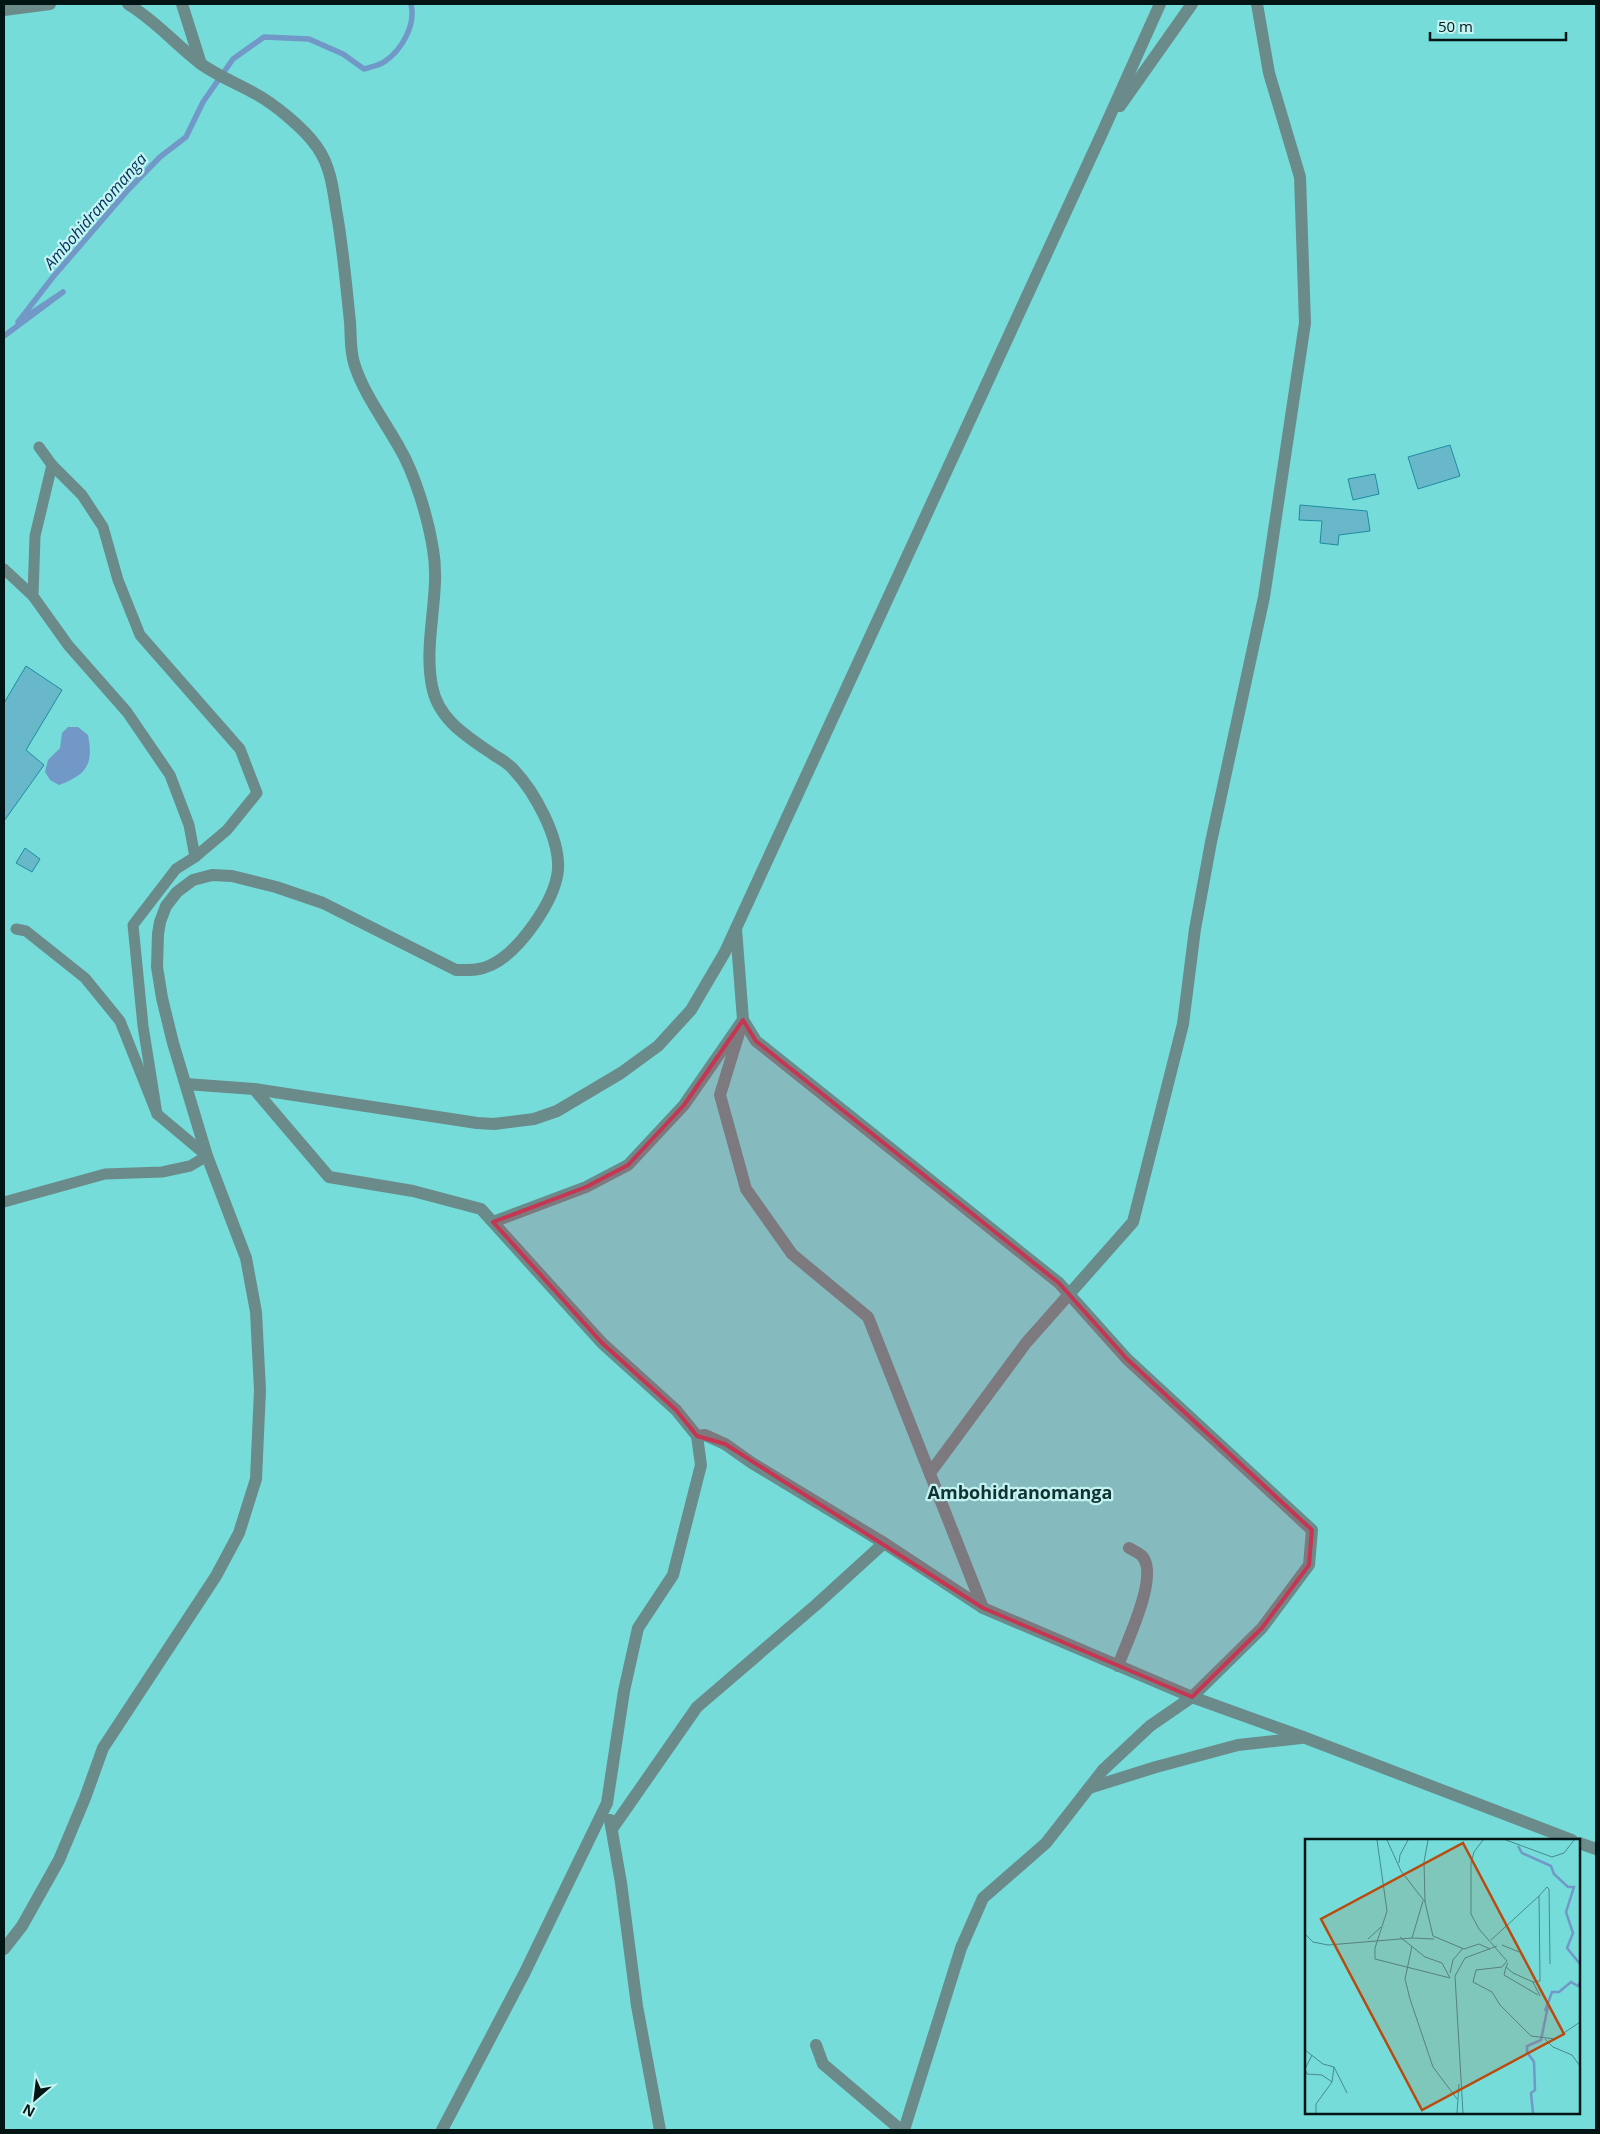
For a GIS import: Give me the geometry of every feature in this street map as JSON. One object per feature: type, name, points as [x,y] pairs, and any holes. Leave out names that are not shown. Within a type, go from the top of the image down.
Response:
[{"type":"street","points":[[4,10],[50,4]]},
{"type":"street","points":[[4,1949],[22,1926],[58,1860],[85,1798],[102,1748],[216,1576],[239,1533],[256,1480],[260,1390],[256,1312],[246,1258],[207,1156],[173,1043],[162,998],[158,967],[158,934],[166,906],[176,892],[193,880],[212,875],[232,876],[276,887],[323,903],[456,970],[478,970],[504,958],[535,922],[552,893],[558,872],[557,850],[547,820],[534,799],[512,768],[457,729],[444,715],[432,686],[431,655],[435,571],[433,549],[423,508],[402,450],[369,396],[354,362],[347,278],[328,170],[318,147],[304,132],[256,94],[226,80],[201,64],[156,22],[128,4]]},
{"type":"street","points":[[182,4],[201,64]]},
{"type":"street","points":[[186,1084],[254,1089],[477,1124],[515,1123],[557,1111],[622,1074],[658,1046],[691,1010],[725,952],[1160,4]]},
{"type":"street","points":[[1103,131],[1192,4]]},
{"type":"street","points":[[930,1473],[1026,1343],[1133,1222],[1183,1024],[1195,929],[1211,842],[1264,597],[1305,323],[1300,177],[1269,73],[1256,4]]},
{"type":"street","points":[[736,926],[743,1020],[720,1094],[746,1189],[792,1254],[868,1317],[983,1608]]},
{"type":"street","points":[[743,1020],[756,1041],[1058,1283],[1127,1359],[1312,1530],[1308,1565],[1262,1628],[1192,1697],[1150,1726],[1103,1770],[1046,1842],[983,1898],[961,1948],[902,2130],[823,2064],[816,2044]]},
{"type":"street","points":[[493,1222],[586,1187],[628,1165],[684,1105],[743,1020]]},
{"type":"street","points":[[254,1089],[329,1177],[412,1191],[481,1209],[602,1343],[676,1410],[697,1436],[700,1465],[673,1575],[638,1628],[624,1691],[607,1803],[524,1974],[442,2130]]},
{"type":"street","points":[[697,1436],[705,1435],[725,1444],[752,1463],[884,1543],[983,1608],[1192,1697],[1303,1737],[1569,1839]]},
{"type":"street","points":[[612,1829],[697,1707],[884,1543]]},
{"type":"street","points":[[1118,1666],[1147,1586],[1148,1573],[1142,1557],[1129,1548]]},
{"type":"street","points":[[1089,1788],[1156,1767],[1238,1746],[1303,1737]]},
{"type":"street","points":[[607,1803],[621,1883],[637,2006],[660,2130]]},
{"type":"street","points":[[1580,1843],[1596,1849]]},
{"type":"lane","points":[[39,447],[82,496],[103,527],[118,580],[140,635],[240,749],[257,793],[227,830],[195,857],[176,869],[133,925],[143,1026],[157,1114]]},
{"type":"lane","points":[[33,596],[35,536],[52,464]]},
{"type":"lane","points":[[4,569],[33,596],[68,645],[127,712],[170,775],[189,825],[195,857]]},
{"type":"lane","points":[[4,1202],[105,1174],[162,1172],[190,1166],[207,1156],[157,1114],[120,1022],[85,978],[26,931],[16,929]]},
{"type":"highlighted area","points":[[743,1020],[756,1041],[1059,1283],[1127,1359],[1312,1530],[1309,1565],[1262,1628],[1192,1697],[983,1608],[725,1444],[697,1436],[676,1410],[602,1343],[493,1222],[586,1187],[628,1165],[684,1105]]},
{"type":"water","points":[[68,727],[78,727],[88,735],[90,745],[89,761],[82,773],[59,785],[50,780],[45,772],[48,760],[60,748],[62,733]]},
{"type":"building","points":[[1450,445],[1460,476],[1418,489],[1408,457]]},
{"type":"building","points":[[1375,474],[1379,494],[1353,500],[1348,479]]},
{"type":"building","points":[[1300,505],[1367,511],[1370,531],[1339,535],[1338,545],[1320,543],[1322,521],[1299,520]]},
{"type":"building","points":[[26,666],[62,690],[26,750],[44,765],[4,821],[4,703]]},
{"type":"building","points":[[25,848],[40,859],[32,872],[16,863]]},
{"type":"waterway","name":"Ambohidranomanga","points":[[4,336],[63,292],[18,322],[53,277],[128,190],[160,157],[186,137],[203,102],[233,59],[264,37],[309,39],[343,54],[364,69],[377,65],[391,57],[402,44],[411,20],[411,4]]},
{"type":"district","name":"Ambohidranomanga","points":[[1020,1492]]}]
